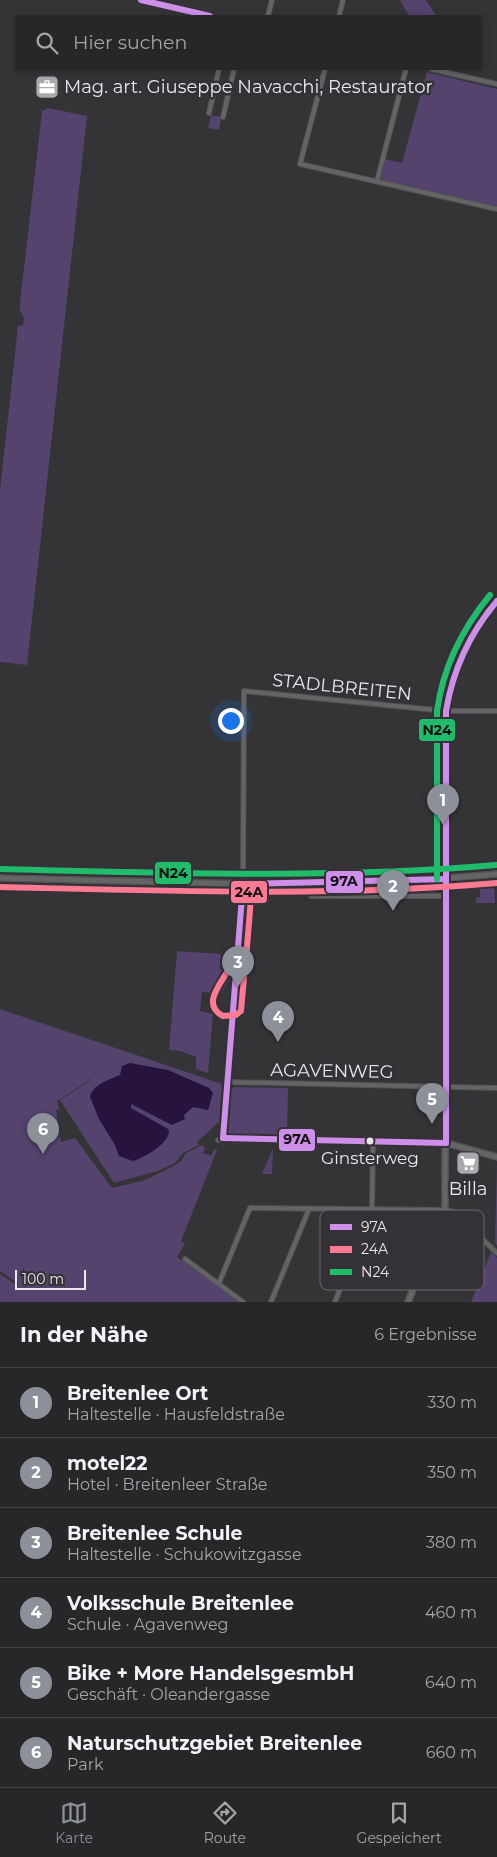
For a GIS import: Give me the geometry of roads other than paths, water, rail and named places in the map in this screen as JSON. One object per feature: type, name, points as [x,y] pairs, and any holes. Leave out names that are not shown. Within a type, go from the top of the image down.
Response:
[{"type":"street","points":[[141,0],[206,15]]},
{"type":"street","points":[[268,15],[272,0]]},
{"type":"street","points":[[339,15],[343,0]]},
{"type":"street","points":[[209,113],[219,70]]},
{"type":"street","points":[[223,117],[234,70]]},
{"type":"street","points":[[324,70],[300,164],[497,209]]},
{"type":"street","points":[[377,181],[406,70]]},
{"type":"street","points":[[435,70],[497,84]]},
{"type":"street","points":[[219,1284],[250,1208],[445,1210],[447,1087],[446,710],[449,690],[463,650],[477,625],[497,601]]},
{"type":"street","name":"STADLBREITEN","points":[[242,884],[244,691],[446,710],[497,711]]},
{"type":"street","points":[[0,878],[242,884],[446,878],[497,874]]},
{"type":"street","points":[[307,883],[307,890],[312,896],[446,896]]},
{"type":"street","points":[[223,1138],[242,884]]},
{"type":"street","name":"AGAVENWEG","points":[[227,1082],[497,1088]]},
{"type":"street","points":[[218,1140],[223,1138],[446,1142],[497,1157]]},
{"type":"street","points":[[372,1209],[373,1141]]},
{"type":"street","points":[[271,1302],[310,1209]]},
{"type":"street","points":[[484,1241],[497,1253]]},
{"type":"street","points":[[185,1258],[243,1302]]},
{"type":"street","points":[[335,1302],[340,1290]]},
{"type":"street","points":[[408,1302],[413,1290]]},
{"type":"place","name":"Mag. art. Giuseppe Navacchi, Restaurator","points":[[47,87]]},
{"type":"place","name":"Breitenlee Ort","points":[[443,825]]},
{"type":"place","name":"motel22","points":[[393,911]]},
{"type":"place","name":"Breitenlee Schule","points":[[238,987]]},
{"type":"place","name":"Volksschule Breitenlee","points":[[278,1042]]},
{"type":"place","name":"Bike + More HandelsgesmbH","points":[[432,1124]]},
{"type":"place","name":"Ginsterweg","points":[[370,1141]]},
{"type":"place","name":"Naturschutzgebiet Breitenlee","points":[[43,1154]]},
{"type":"place","name":"Billa","points":[[468,1163]]}]
